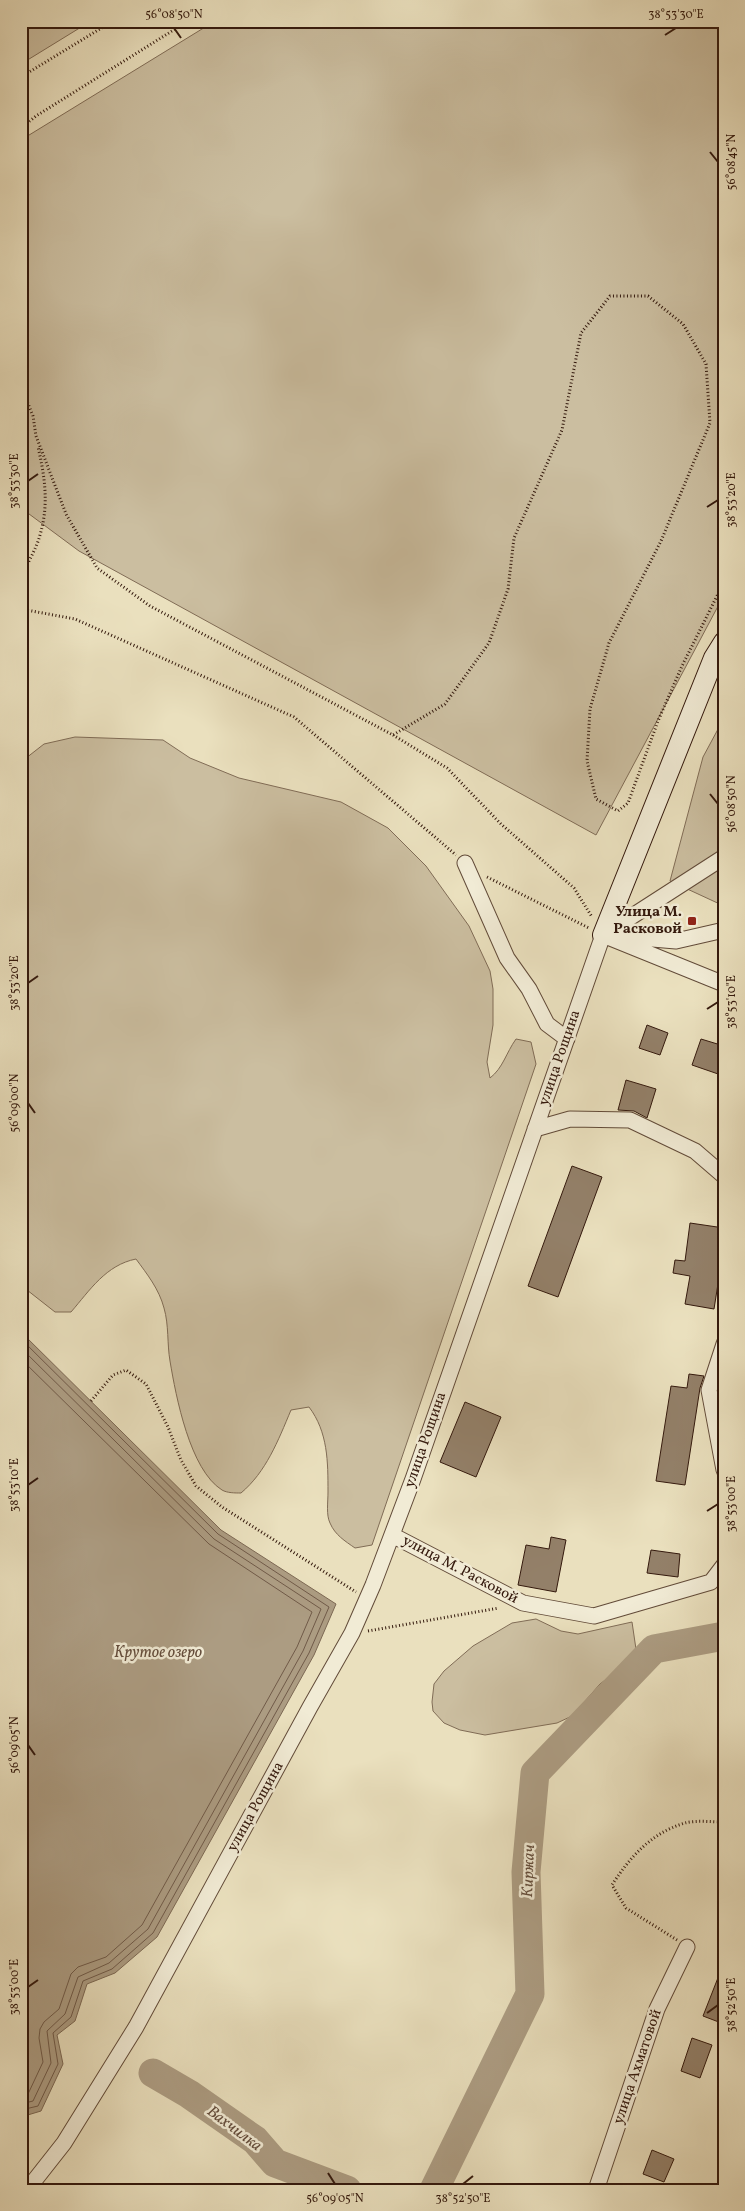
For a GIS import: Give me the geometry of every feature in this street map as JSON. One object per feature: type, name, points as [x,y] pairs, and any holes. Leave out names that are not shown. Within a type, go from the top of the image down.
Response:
[{"type":"street","name":"улица Рощина","points":[[27,2190],[64,2143],[136,2027],[310,1707],[352,1634],[392,1535],[603,935],[714,658],[724,642]]},
{"type":"street","points":[[603,935],[724,857]]},
{"type":"street","points":[[465,863],[506,958],[529,989],[547,1024],[567,1039]]},
{"type":"street","points":[[603,935],[676,940],[724,930]]},
{"type":"street","points":[[603,935],[724,984]]},
{"type":"street","points":[[676,940],[673,955],[681,968]]},
{"type":"street","points":[[535,1130],[570,1119],[630,1120],[695,1151],[724,1176]]},
{"type":"street","points":[[724,1344],[709,1390],[724,1470]]},
{"type":"street","name":"улица М. Расковой","points":[[392,1535],[523,1603],[594,1616],[711,1582],[724,1565]]},
{"type":"street","name":"улица Ахматовой","points":[[596,2190],[657,2009],[687,1947]]},
{"type":"path","points":[[21,77],[113,21]]},
{"type":"path","points":[[21,128],[36,116],[188,21]]},
{"type":"path","points":[[393,735],[445,704],[489,643],[508,589],[514,538],[562,430],[581,333],[610,296],[648,296],[683,324],[706,364],[710,423],[661,541],[609,643],[590,709],[587,761],[596,799],[618,812],[628,803],[658,721],[682,666],[724,582]]},
{"type":"path","points":[[21,386],[33,416],[46,482],[45,506],[40,536],[21,582]]},
{"type":"path","points":[[36,436],[66,514],[97,568],[150,606],[393,735],[447,768],[501,824],[574,888],[603,935]]},
{"type":"path","points":[[21,608],[74,618],[294,717],[476,872],[603,935]]},
{"type":"path","points":[[91,1401],[113,1375],[126,1370],[146,1384],[168,1427],[181,1460],[196,1486],[222,1507],[367,1599]]},
{"type":"path","points":[[352,1634],[523,1603]]},
{"type":"path","points":[[687,1947],[626,1908],[612,1885],[626,1862],[659,1835],[686,1823],[724,1822]]},
{"type":"shaded area","points":[[21,21],[91,21],[21,64]]},
{"type":"shaded area","points":[[215,21],[724,21],[724,595],[596,835],[79,551],[21,508],[21,140]]},
{"type":"shaded area","points":[[724,718],[724,906],[670,881],[703,757]]},
{"type":"shaded area","points":[[75,737],[163,740],[190,758],[239,778],[341,802],[388,828],[426,866],[469,926],[490,971],[493,989],[493,1025],[487,1062],[490,1078],[501,1065],[516,1039],[531,1042],[536,1064],[372,1545],[355,1548],[337,1534],[330,1523],[326,1448],[320,1427],[309,1407],[291,1410],[276,1444],[258,1476],[241,1493],[224,1491],[211,1480],[201,1466],[186,1431],[176,1394],[168,1348],[166,1314],[162,1301],[136,1259],[125,1262],[107,1273],[92,1287],[71,1312],[55,1312],[27,1290],[21,1277],[21,762],[44,744]]},
{"type":"shaded area","points":[[536,1619],[561,1631],[578,1634],[632,1622],[637,1656],[600,1684],[572,1716],[557,1723],[485,1735],[460,1730],[444,1723],[433,1711],[432,1702],[434,1684],[444,1671],[473,1646],[512,1623]]},
{"type":"water","name":"Крутое озеро","points":[[21,1332],[221,1530],[336,1604],[314,1655],[157,1937],[115,1973],[87,1984],[75,2021],[57,2035],[63,2064],[41,2111],[21,2117]]},
{"type":"building","points":[[647,1025],[668,1033],[660,1055],[639,1048]]},
{"type":"building","points":[[701,1039],[724,1046],[724,1076],[692,1065]]},
{"type":"building","points":[[626,1080],[656,1089],[647,1118],[634,1111],[618,1110]]},
{"type":"building","points":[[572,1166],[602,1177],[558,1297],[528,1286]]},
{"type":"building","points":[[690,1223],[724,1228],[724,1246],[714,1309],[685,1304],[690,1276],[673,1273],[675,1260],[685,1261]]},
{"type":"building","points":[[689,1374],[704,1376],[700,1388],[685,1485],[656,1481],[671,1386],[687,1388]]},
{"type":"building","points":[[465,1402],[501,1417],[476,1477],[440,1462]]},
{"type":"building","points":[[551,1537],[566,1540],[556,1592],[518,1585],[526,1545],[549,1549]]},
{"type":"building","points":[[651,1550],[680,1554],[678,1577],[647,1573]]},
{"type":"building","points":[[724,1965],[724,2024],[703,2016]]},
{"type":"building","points":[[692,2038],[712,2045],[700,2078],[681,2071]]},
{"type":"building","points":[[652,2150],[674,2159],[664,2182],[643,2174]]},
{"type":"waterway","name":"Киржач","points":[[434,2190],[530,1994],[526,1872],[535,1773],[654,1649],[724,1636]]},
{"type":"waterway","name":"Вахчилка","points":[[153,2073],[189,2094],[255,2140],[275,2163],[347,2190]]},
{"type":"place","name":"Улица М. Расковой","points":[[692,921]]}]
